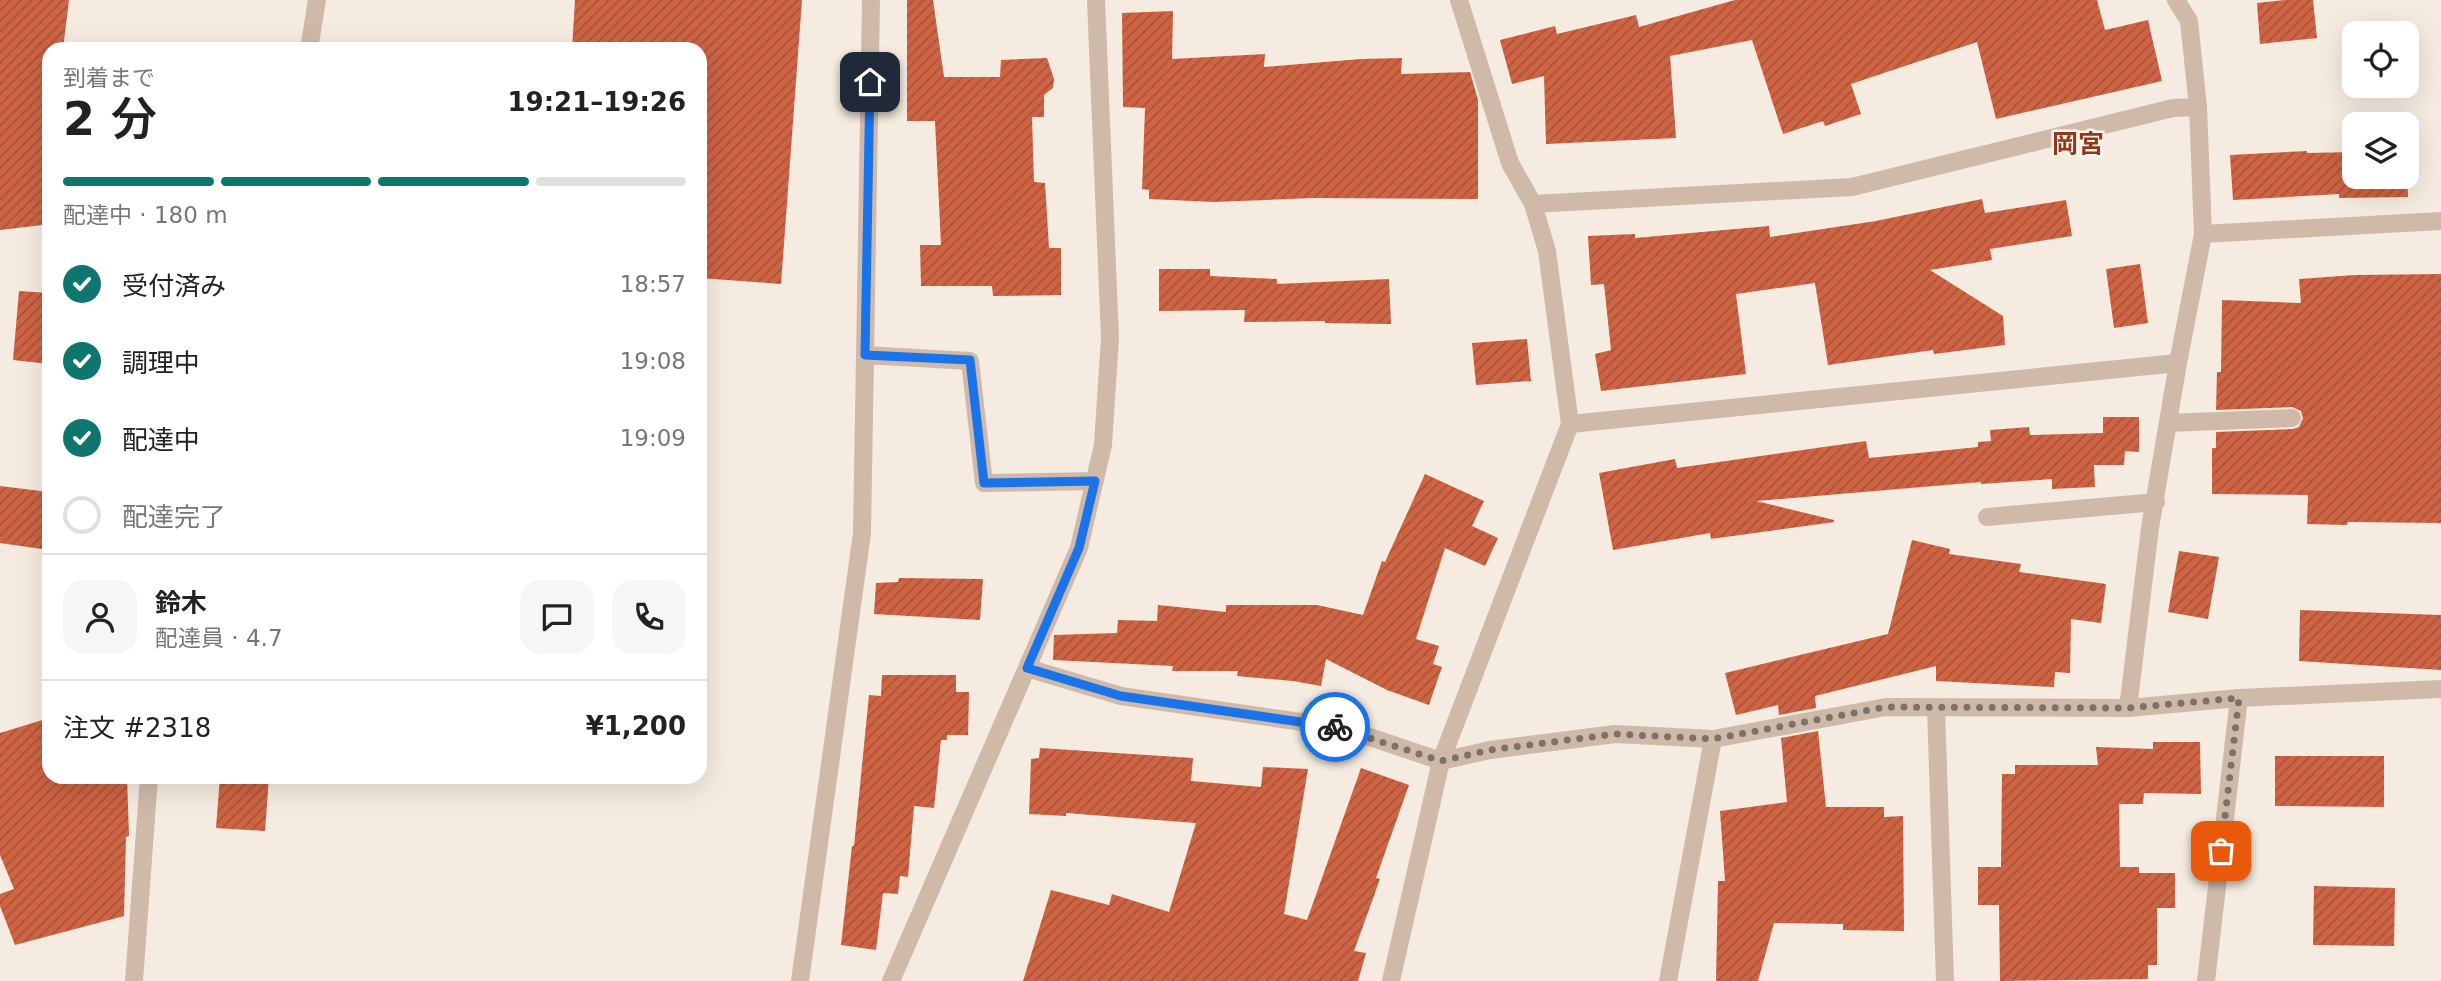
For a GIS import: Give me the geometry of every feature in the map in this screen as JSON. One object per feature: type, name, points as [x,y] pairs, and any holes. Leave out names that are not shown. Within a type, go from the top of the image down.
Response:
[{"type":"street","points":[[310,42],[317,0]]},
{"type":"street","points":[[800,981],[862,533],[871,0]]},
{"type":"street","points":[[891,981],[1079,548],[1103,445],[1110,338],[1096,0]]},
{"type":"street","points":[[2128,708],[2150,528],[2203,234],[2198,107],[2189,21],[2176,0]]},
{"type":"street","points":[[1391,981],[1441,761],[1570,424],[1547,251],[1533,204],[1510,163],[1463,1]]},
{"type":"street","points":[[1533,204],[1852,187],[2174,108],[2198,107]]},
{"type":"street","points":[[2203,234],[2441,220]]},
{"type":"street","points":[[865,355],[970,360],[984,483],[1095,481]]},
{"type":"street","points":[[1570,424],[2178,363]]},
{"type":"street","points":[[2168,423],[2292,418]]},
{"type":"street","points":[[1987,517],[2156,502]]},
{"type":"street","points":[[1027,668],[1121,696],[1343,728],[1441,761],[1490,750],[1615,734],[1713,739],[1886,707],[2128,708],[2239,698],[2441,689]]},
{"type":"street","points":[[2206,981],[2239,698]]},
{"type":"street","points":[[1937,708],[1945,981]]},
{"type":"street","points":[[1668,981],[1713,739]]},
{"type":"street","points":[[134,981],[148,784]]},
{"type":"building","points":[[0,0],[69,0],[64,42],[42,42],[42,225],[0,230]]},
{"type":"building","points":[[575,0],[802,0],[781,284],[707,279],[707,42],[572,42]]},
{"type":"building","points":[[907,0],[933,0],[944,77],[1000,77],[1001,60],[1047,58],[1054,79],[1053,88],[1044,95],[1044,117],[1032,117],[1034,182],[1045,183],[1049,248],[1061,248],[1061,295],[993,296],[992,286],[921,286],[920,245],[941,245],[935,121],[907,121]]},
{"type":"building","points":[[1735,0],[2097,0],[2105,30],[2148,20],[2162,81],[1996,119],[1977,42],[1851,84],[1861,114],[1825,126],[1823,121],[1783,134],[1752,40],[1670,56],[1676,138],[1546,144],[1544,76],[1512,84],[1500,40],[1555,26],[1557,34],[1636,15],[1639,27]]},
{"type":"building","points":[[2313,0],[2317,38],[2260,44],[2257,3]]},
{"type":"building","points":[[1173,11],[1172,59],[1265,54],[1264,67],[1402,58],[1401,74],[1470,72],[1478,100],[1478,199],[1312,198],[1214,202],[1149,199],[1149,190],[1142,189],[1145,108],[1123,107],[1122,13]]},
{"type":"building","points":[[2307,151],[2342,152],[2342,189],[2408,189],[2408,197],[2339,198],[2339,194],[2233,200],[2230,155]]},
{"type":"building","points":[[1982,199],[1985,213],[2066,200],[2072,236],[1990,249],[1992,260],[1930,270],[2003,316],[2005,345],[1934,354],[1933,350],[1828,365],[1815,283],[1736,294],[1746,374],[1601,391],[1595,354],[1611,350],[1604,284],[1591,285],[1588,236],[1635,234],[1635,238],[1769,226],[1770,237],[1876,221]]},
{"type":"building","points":[[2140,264],[2148,323],[2114,328],[2106,269]]},
{"type":"building","points":[[1159,269],[1210,269],[1210,276],[1277,279],[1277,284],[1389,279],[1391,324],[1325,321],[1244,322],[1245,310],[1159,311]]},
{"type":"building","points":[[2441,274],[2441,523],[2307,524],[2308,495],[2212,494],[2212,448],[2216,448],[2216,432],[2293,429],[2299,427],[2303,418],[2301,411],[2292,407],[2216,410],[2217,372],[2221,372],[2222,300],[2301,303],[2299,279]]},
{"type":"building","points":[[19,291],[42,293],[42,363],[13,360]]},
{"type":"building","points":[[1527,339],[1531,381],[1476,385],[1472,343]]},
{"type":"building","points":[[2103,417],[2139,417],[2139,452],[2125,451],[2124,465],[2094,465],[2095,487],[2052,489],[2052,479],[1981,482],[1756,501],[1834,522],[1711,539],[1710,533],[1613,550],[1599,473],[1675,459],[1677,468],[1866,441],[1869,458],[1978,447],[1978,442],[1991,441],[1990,430],[2029,427],[2030,435],[2103,433]]},
{"type":"building","points":[[1425,474],[1484,501],[1472,526],[1498,538],[1485,566],[1445,548],[1416,639],[1439,646],[1433,664],[1442,667],[1429,705],[1387,690],[1326,659],[1321,686],[1237,676],[1238,671],[1172,671],[1173,666],[1053,660],[1054,635],[1117,633],[1118,620],[1157,621],[1158,605],[1226,612],[1226,605],[1317,605],[1363,615],[1382,561],[1385,562]]},
{"type":"building","points":[[0,486],[42,491],[42,549],[0,543]]},
{"type":"building","points":[[1912,540],[1950,549],[1949,554],[2021,564],[2019,572],[2106,584],[2101,623],[2071,619],[2070,673],[2055,672],[2054,687],[1936,681],[1936,666],[1815,696],[1816,708],[1779,715],[1778,705],[1736,715],[1725,673],[1888,634]]},
{"type":"building","points":[[2179,551],[2219,557],[2208,619],[2168,612]]},
{"type":"building","points":[[899,578],[983,579],[980,620],[874,614],[876,583],[898,582]]},
{"type":"building","points":[[2300,610],[2441,615],[2441,670],[2299,661]]},
{"type":"building","points":[[882,675],[956,675],[956,692],[969,692],[968,735],[947,735],[947,740],[941,740],[934,808],[914,806],[908,877],[900,876],[898,894],[883,893],[876,950],[841,945],[869,695],[881,696]]},
{"type":"building","points":[[42,720],[42,784],[127,784],[129,836],[126,837],[124,916],[15,945],[0,906],[0,894],[14,889],[0,855],[0,733]]},
{"type":"building","points":[[1818,731],[1826,807],[1884,807],[1884,817],[1903,816],[1904,931],[1843,930],[1843,924],[1774,923],[1758,981],[1716,981],[1718,881],[1725,881],[1720,811],[1787,802],[1781,738]]},
{"type":"building","points":[[2153,742],[2200,742],[2201,794],[2144,793],[2143,804],[2119,804],[2120,867],[2139,867],[2139,873],[2175,873],[2175,908],[2157,908],[2157,965],[2148,965],[2148,979],[2000,981],[1999,905],[1978,905],[1978,867],[2001,867],[2002,774],[2015,774],[2015,765],[2098,765],[2096,747],[2153,749]]},
{"type":"building","points":[[1040,748],[1193,758],[1191,781],[1261,787],[1263,767],[1308,769],[1284,914],[1307,920],[1361,768],[1409,785],[1354,951],[1366,953],[1358,981],[1023,981],[1051,890],[1109,905],[1112,894],[1169,912],[1196,823],[1066,813],[1066,816],[1029,814],[1031,759],[1039,758]]},
{"type":"building","points":[[2275,756],[2384,756],[2384,807],[2275,806]]},
{"type":"building","points":[[219,784],[268,784],[265,831],[216,828]]},
{"type":"building","points":[[2314,886],[2395,888],[2394,946],[2313,945]]},
{"type":"way so far","points":[[1335,727],[1441,761],[1490,750],[1615,734],[1713,739],[1886,707],[2128,708],[2239,698],[2221,851]]},
{"type":"district","name":"岡宮","points":[[2078,144]]},
{"type":"route","points":[[870,82],[865,355],[970,360],[984,483],[1095,481],[1079,548],[1027,668],[1121,696],[1335,727]]}]
